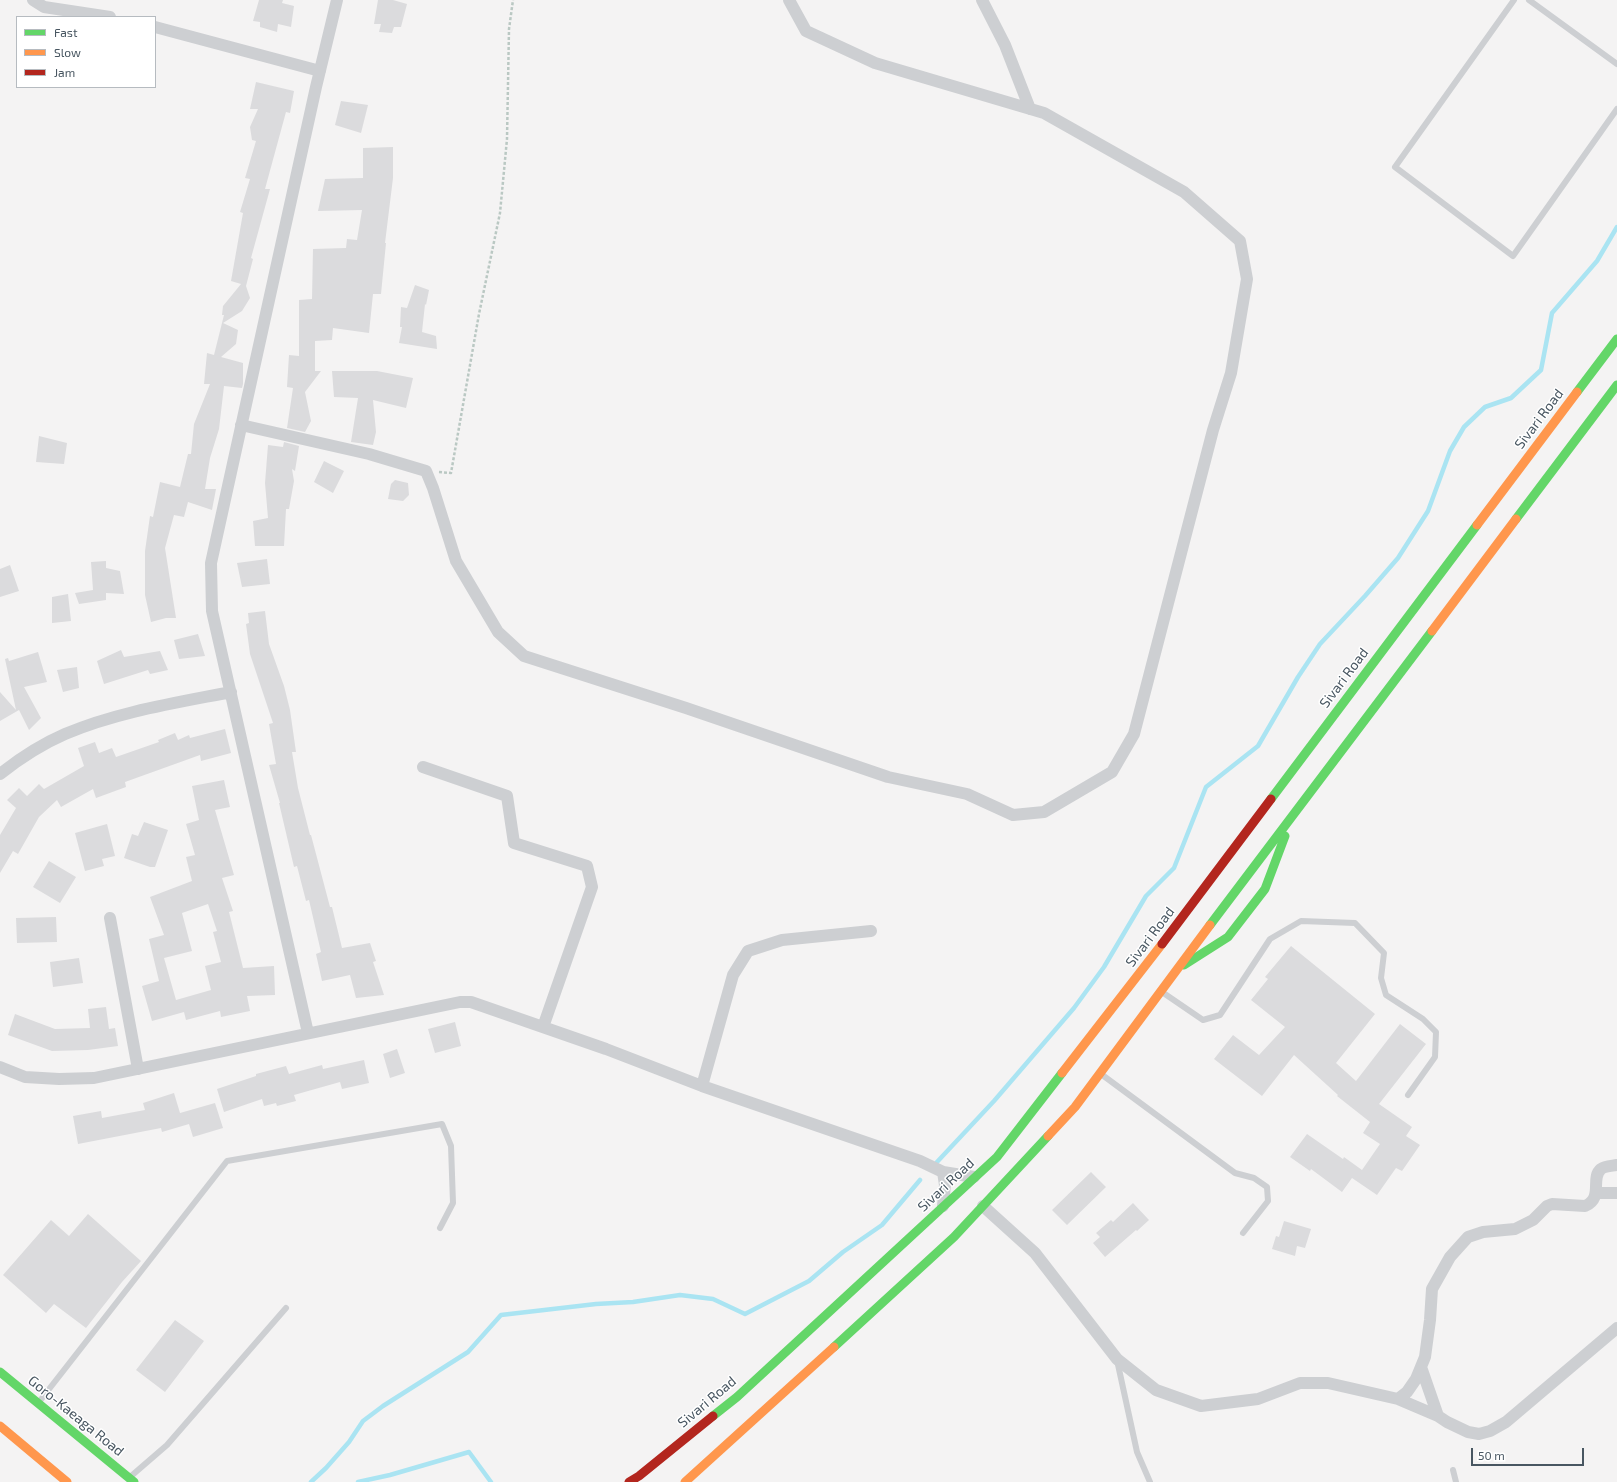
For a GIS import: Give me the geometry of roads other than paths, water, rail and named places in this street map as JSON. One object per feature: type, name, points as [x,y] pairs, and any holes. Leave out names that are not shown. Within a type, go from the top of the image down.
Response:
[{"type":"main road","name":"Sivari Road","points":[[629,1482],[639,1476],[737,1397],[944,1206],[1001,1151],[1125,993],[1617,339]]},
{"type":"main road","points":[[685,1482],[954,1237],[1075,1107],[1174,972],[1617,385]]},
{"type":"main road","points":[[1174,972],[1228,937],[1265,889],[1292,816]]},
{"type":"main road","name":"Goro-Kaeaga Road","points":[[0,1372],[131,1480]]},
{"type":"main road","points":[[0,1426],[67,1482]]},
{"type":"street","points":[[33,0],[44,7],[103,16]]},
{"type":"street","points":[[308,1033],[212,611],[211,563],[337,0]]},
{"type":"street","points":[[241,425],[369,454],[426,471],[433,488],[456,561],[498,632],[524,656],[686,708],[888,777],[967,794],[1013,815],[1044,812],[1112,772],[1134,734],[1212,430],[1231,373],[1248,279],[1240,241],[1184,192],[1044,113],[875,63],[806,31],[789,0]]},
{"type":"street","points":[[982,0],[1005,45],[1030,108]]},
{"type":"street","points":[[156,27],[320,71]]},
{"type":"street","points":[[0,774],[27,754],[64,734],[127,713],[230,692]]},
{"type":"street","points":[[423,767],[507,796],[514,843],[588,866],[592,887],[543,1027]]},
{"type":"street","points":[[110,918],[138,1070]]},
{"type":"street","points":[[702,1086],[733,975],[748,951],[782,940],[871,931]]},
{"type":"street","points":[[0,1067],[25,1078],[94,1078],[460,1002],[471,1002],[702,1086],[920,1161],[943,1172],[974,1178]]},
{"type":"street","points":[[1398,1399],[1407,1392],[1416,1379],[1425,1357],[1432,1289],[1450,1256],[1468,1237],[1484,1232],[1515,1229],[1533,1220],[1547,1206],[1552,1204],[1584,1206],[1593,1200],[1596,1194],[1599,1172],[1602,1168],[1617,1165]]},
{"type":"street","points":[[943,1172],[946,1185],[944,1206]]},
{"type":"street","points":[[1596,1194],[1617,1193]]},
{"type":"street","points":[[983,1206],[1035,1254],[1117,1359],[1156,1390],[1201,1406],[1258,1399],[1300,1383],[1328,1382],[1398,1399],[1438,1416],[1468,1432],[1479,1434],[1490,1431],[1506,1422],[1616,1331]]},
{"type":"street","points":[[1421,1367],[1438,1416]]},
{"type":"lane","points":[[1514,0],[1395,167],[1513,256],[1617,109]]},
{"type":"lane","points":[[1529,0],[1617,64]]},
{"type":"lane","points":[[1160,991],[1203,1020],[1220,1015],[1270,939],[1301,921],[1355,923],[1384,953],[1381,978],[1386,995],[1423,1019],[1436,1032],[1435,1057],[1408,1095]]},
{"type":"lane","points":[[1100,1073],[1235,1173],[1254,1178],[1267,1187],[1268,1201],[1243,1233]]},
{"type":"lane","points":[[38,1403],[227,1161],[442,1124],[451,1146],[453,1202],[440,1228]]},
{"type":"lane","points":[[131,1480],[167,1445],[286,1308]]},
{"type":"lane","points":[[1117,1359],[1137,1452],[1150,1482]]},
{"type":"lane","points":[[1453,1470],[1456,1482]]},
{"type":"waterway","points":[[937,1162],[994,1101],[1074,1008],[1104,967],[1146,896],[1174,868],[1206,787],[1258,746],[1298,677],[1320,644],[1398,558],[1428,511],[1450,451],[1464,427],[1485,407],[1511,398],[1541,370],[1552,313],[1597,261],[1617,227]]},
{"type":"waterway","points":[[311,1482],[326,1468],[349,1442],[363,1421],[383,1406],[468,1352],[501,1315],[596,1304],[633,1302],[680,1295],[713,1299],[745,1314],[809,1281],[843,1252],[882,1225],[920,1180]]},
{"type":"waterway","points":[[358,1482],[390,1475],[469,1452],[491,1482]]}]
